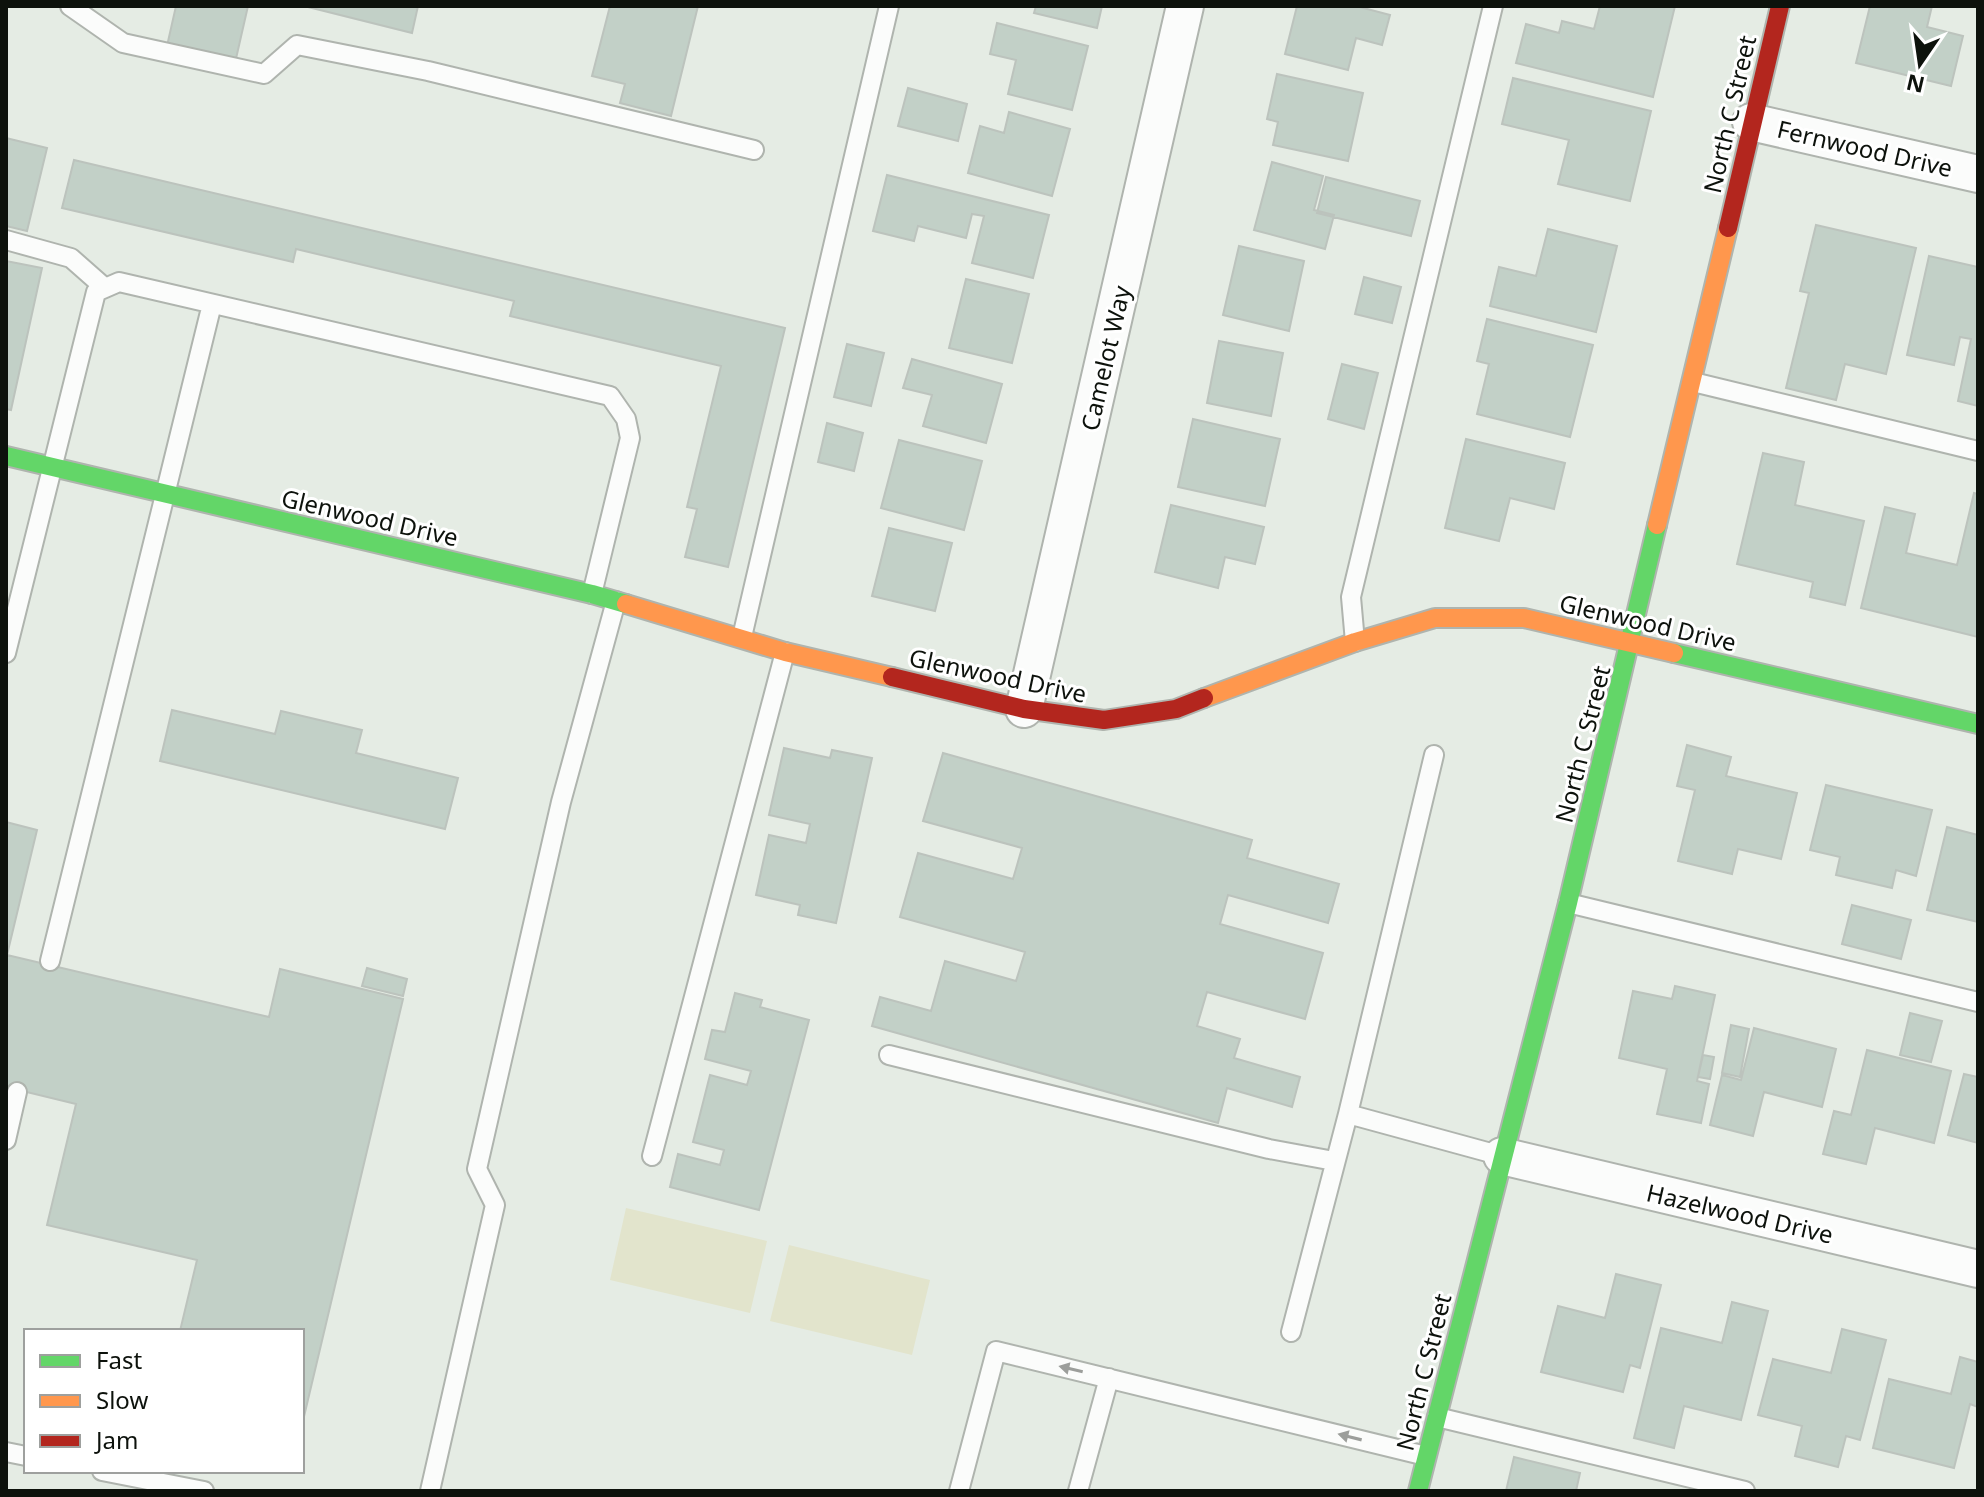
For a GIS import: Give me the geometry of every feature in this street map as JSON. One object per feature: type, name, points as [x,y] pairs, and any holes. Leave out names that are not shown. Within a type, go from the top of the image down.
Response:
[{"type":"street","name":"Camelot Way","points":[[1024,709],[1185,6]]},
{"type":"street","name":"North C Street","points":[[1418,1491],[1568,903],[1780,6]]},
{"type":"street","name":"Fernwood Drive","points":[[1751,122],[1978,174]]},
{"type":"street","name":"Glenwood Drive","points":[[6,456],[592,594],[785,652],[1024,709],[1104,720],[1176,709],[1355,642],[1435,618],[1524,618],[1978,724]]},
{"type":"street","name":"Hazelwood Drive","points":[[1502,1156],[1978,1269]]},
{"type":"lane","points":[[70,6],[123,43],[264,74],[297,45],[428,71],[754,150]]},
{"type":"lane","points":[[742,637],[889,6]]},
{"type":"lane","points":[[1355,642],[1351,597],[1493,6]]},
{"type":"lane","points":[[6,240],[71,258],[105,288]]},
{"type":"lane","points":[[6,653],[96,292],[119,282],[610,396],[626,419],[630,438],[592,594]]},
{"type":"lane","points":[[50,961],[212,304]]},
{"type":"lane","points":[[1693,382],[1978,451]]},
{"type":"lane","points":[[430,1491],[495,1205],[477,1169],[561,802],[616,601]]},
{"type":"lane","points":[[652,1156],[785,652]]},
{"type":"lane","points":[[1291,1332],[1348,1114],[1434,755]]},
{"type":"lane","points":[[1568,903],[1978,1002]]},
{"type":"lane","points":[[889,1055],[1269,1149],[1334,1161]]},
{"type":"lane","points":[[6,1140],[17,1092]]},
{"type":"lane","points":[[1348,1114],[1502,1156]]},
{"type":"lane","points":[[959,1491],[996,1351],[1426,1456]]},
{"type":"lane","points":[[1078,1491],[1109,1378]]},
{"type":"lane","points":[[1437,1417],[1745,1491]]},
{"type":"lane","points":[[112,1473],[204,1491]]},
{"type":"green space","points":[[626,1208],[767,1241],[750,1313],[610,1280]]},
{"type":"green space","points":[[789,1245],[930,1280],[912,1355],[770,1321]]},
{"type":"building","points":[[176,6],[248,6],[235,63],[167,46]]},
{"type":"building","points":[[304,6],[418,6],[412,33]]},
{"type":"building","points":[[610,6],[698,6],[671,116],[620,103],[625,84],[592,76]]},
{"type":"building","points":[[1036,6],[1102,6],[1097,28],[1034,13]]},
{"type":"building","points":[[1297,6],[1356,6],[1390,15],[1382,45],[1356,38],[1348,70],[1285,54]]},
{"type":"building","points":[[1600,6],[1675,6],[1653,97],[1516,63],[1526,24],[1559,33],[1562,21],[1594,29]]},
{"type":"building","points":[[1870,6],[1932,6],[1927,27],[1963,36],[1951,86],[1856,63]]},
{"type":"building","points":[[997,23],[1088,46],[1072,110],[1008,94],[1016,60],[990,54]]},
{"type":"building","points":[[1277,74],[1363,93],[1348,161],[1273,145],[1278,122],[1267,119]]},
{"type":"building","points":[[1513,78],[1651,111],[1630,201],[1558,184],[1569,140],[1502,124]]},
{"type":"building","points":[[908,88],[967,104],[958,141],[898,126]]},
{"type":"building","points":[[1009,112],[1070,129],[1052,196],[968,173],[980,126],[1004,133]]},
{"type":"building","points":[[6,138],[47,148],[27,231],[6,226]]},
{"type":"building","points":[[74,160],[785,328],[728,567],[685,557],[697,509],[687,507],[721,366],[510,316],[514,301],[296,249],[293,262],[62,208]]},
{"type":"building","points":[[1272,162],[1323,176],[1314,210],[1334,215],[1325,249],[1254,230]]},
{"type":"building","points":[[887,175],[1049,215],[1033,278],[972,263],[984,216],[972,214],[966,238],[918,226],[914,241],[873,231]]},
{"type":"building","points":[[1326,177],[1420,201],[1411,236],[1317,213]]},
{"type":"building","points":[[1816,225],[1916,248],[1886,374],[1845,364],[1836,400],[1786,388],[1809,293],[1800,291]]},
{"type":"building","points":[[1548,229],[1617,246],[1596,332],[1490,306],[1499,267],[1536,276]]},
{"type":"building","points":[[1239,246],[1304,261],[1289,331],[1223,315]]},
{"type":"building","points":[[1929,256],[1978,267],[1978,406],[1958,401],[1971,339],[1960,337],[1954,365],[1907,355]]},
{"type":"building","points":[[6,261],[42,268],[11,410],[6,409]]},
{"type":"building","points":[[1364,277],[1401,287],[1392,323],[1355,314]]},
{"type":"building","points":[[966,279],[1029,294],[1012,363],[949,348]]},
{"type":"building","points":[[1487,319],[1593,345],[1570,437],[1477,414],[1489,364],[1477,361]]},
{"type":"building","points":[[1219,341],[1283,353],[1271,416],[1207,403]]},
{"type":"building","points":[[847,344],[884,353],[871,406],[834,397]]},
{"type":"building","points":[[912,359],[1002,384],[986,443],[923,426],[932,395],[903,388]]},
{"type":"building","points":[[1342,364],[1378,373],[1364,429],[1328,419]]},
{"type":"building","points":[[1193,419],[1280,439],[1265,506],[1178,487]]},
{"type":"building","points":[[827,423],[863,433],[854,471],[818,462]]},
{"type":"building","points":[[1466,439],[1565,463],[1554,509],[1510,498],[1499,541],[1445,528]]},
{"type":"building","points":[[899,440],[982,461],[964,530],[881,508]]},
{"type":"building","points":[[1763,453],[1804,462],[1795,505],[1864,521],[1845,605],[1810,597],[1813,582],[1737,564]]},
{"type":"building","points":[[1974,493],[1978,494],[1978,637],[1861,608],[1885,507],[1915,514],[1906,553],[1957,565]]},
{"type":"building","points":[[1171,505],[1264,527],[1255,564],[1225,557],[1218,588],[1155,572]]},
{"type":"building","points":[[889,528],[952,543],[935,611],[872,596]]},
{"type":"building","points":[[172,710],[275,734],[281,711],[362,730],[356,753],[458,778],[445,829],[160,761]]},
{"type":"building","points":[[1687,745],[1731,757],[1726,776],[1797,793],[1781,859],[1738,849],[1732,874],[1678,861],[1695,790],[1677,786]]},
{"type":"building","points":[[784,748],[830,758],[832,750],[872,758],[836,923],[798,915],[800,905],[756,895],[769,835],[806,843],[810,824],[769,815]]},
{"type":"building","points":[[943,753],[1252,840],[1247,858],[1339,884],[1328,923],[1228,895],[1220,924],[1323,953],[1305,1019],[1207,992],[1197,1026],[1240,1039],[1234,1058],[1300,1077],[1292,1107],[1227,1088],[1218,1123],[872,1026],[880,997],[931,1011],[945,961],[1016,981],[1025,952],[900,917],[918,853],[1013,879],[1022,848],[923,821]]},
{"type":"building","points":[[1826,785],[1932,810],[1916,876],[1896,870],[1892,888],[1836,875],[1840,857],[1810,850]]},
{"type":"building","points":[[6,822],[37,830],[7,955],[269,1017],[280,969],[403,999],[304,1417],[304,1329],[180,1329],[197,1260],[47,1225],[76,1104],[6,1087]]},
{"type":"building","points":[[1947,827],[1978,835],[1978,922],[1927,910]]},
{"type":"building","points":[[1852,905],[1911,920],[1901,959],[1842,944]]},
{"type":"building","points":[[367,968],[407,979],[403,996],[362,986]]},
{"type":"building","points":[[1675,986],[1715,995],[1697,1081],[1709,1084],[1701,1123],[1657,1114],[1667,1069],[1619,1058],[1633,991],[1672,999]]},
{"type":"building","points":[[735,993],[762,1000],[760,1007],[809,1020],[759,1210],[670,1187],[678,1154],[720,1165],[724,1150],[693,1142],[710,1075],[747,1085],[751,1071],[705,1059],[712,1030],[725,1032]]},
{"type":"building","points":[[1910,1013],[1942,1021],[1931,1062],[1900,1055]]},
{"type":"building","points":[[1731,1025],[1749,1029],[1740,1077],[1722,1073]]},
{"type":"building","points":[[1754,1028],[1836,1049],[1822,1107],[1764,1092],[1753,1136],[1710,1125],[1722,1075],[1741,1080]]},
{"type":"building","points":[[1867,1050],[1951,1071],[1934,1143],[1875,1128],[1866,1164],[1823,1154],[1834,1111],[1851,1115]]},
{"type":"building","points":[[1703,1055],[1714,1057],[1710,1079],[1698,1077]]},
{"type":"building","points":[[1964,1074],[1978,1077],[1978,1143],[1948,1135]]},
{"type":"building","points":[[1616,1274],[1661,1285],[1640,1368],[1630,1365],[1623,1392],[1541,1372],[1558,1306],[1605,1318]]},
{"type":"building","points":[[1732,1302],[1768,1311],[1741,1420],[1684,1406],[1674,1448],[1634,1438],[1661,1328],[1722,1343]]},
{"type":"building","points":[[1842,1329],[1886,1340],[1860,1440],[1846,1436],[1838,1467],[1795,1456],[1802,1426],[1758,1415],[1773,1359],[1831,1373]]},
{"type":"building","points":[[1960,1357],[1978,1362],[1978,1407],[1970,1404],[1954,1468],[1873,1448],[1889,1379],[1951,1394]]},
{"type":"building","points":[[1514,1457],[1580,1473],[1576,1491],[1506,1491]]},
{"type":"traffic: fast","points":[[6,456],[626,604]]},
{"type":"traffic: fast","points":[[1418,1491],[1568,903],[1657,525]]},
{"type":"traffic: fast","points":[[1674,653],[1978,724]]},
{"type":"traffic: slow","points":[[1657,525],[1728,228]]},
{"type":"traffic: slow","points":[[626,604],[785,652],[892,677]]},
{"type":"traffic: slow","points":[[1204,698],[1355,642],[1435,618],[1524,618],[1674,653]]},
{"type":"traffic: jam","points":[[1728,228],[1780,6]]},
{"type":"traffic: jam","points":[[892,677],[1024,709],[1104,720],[1176,709],[1204,698]]}]
